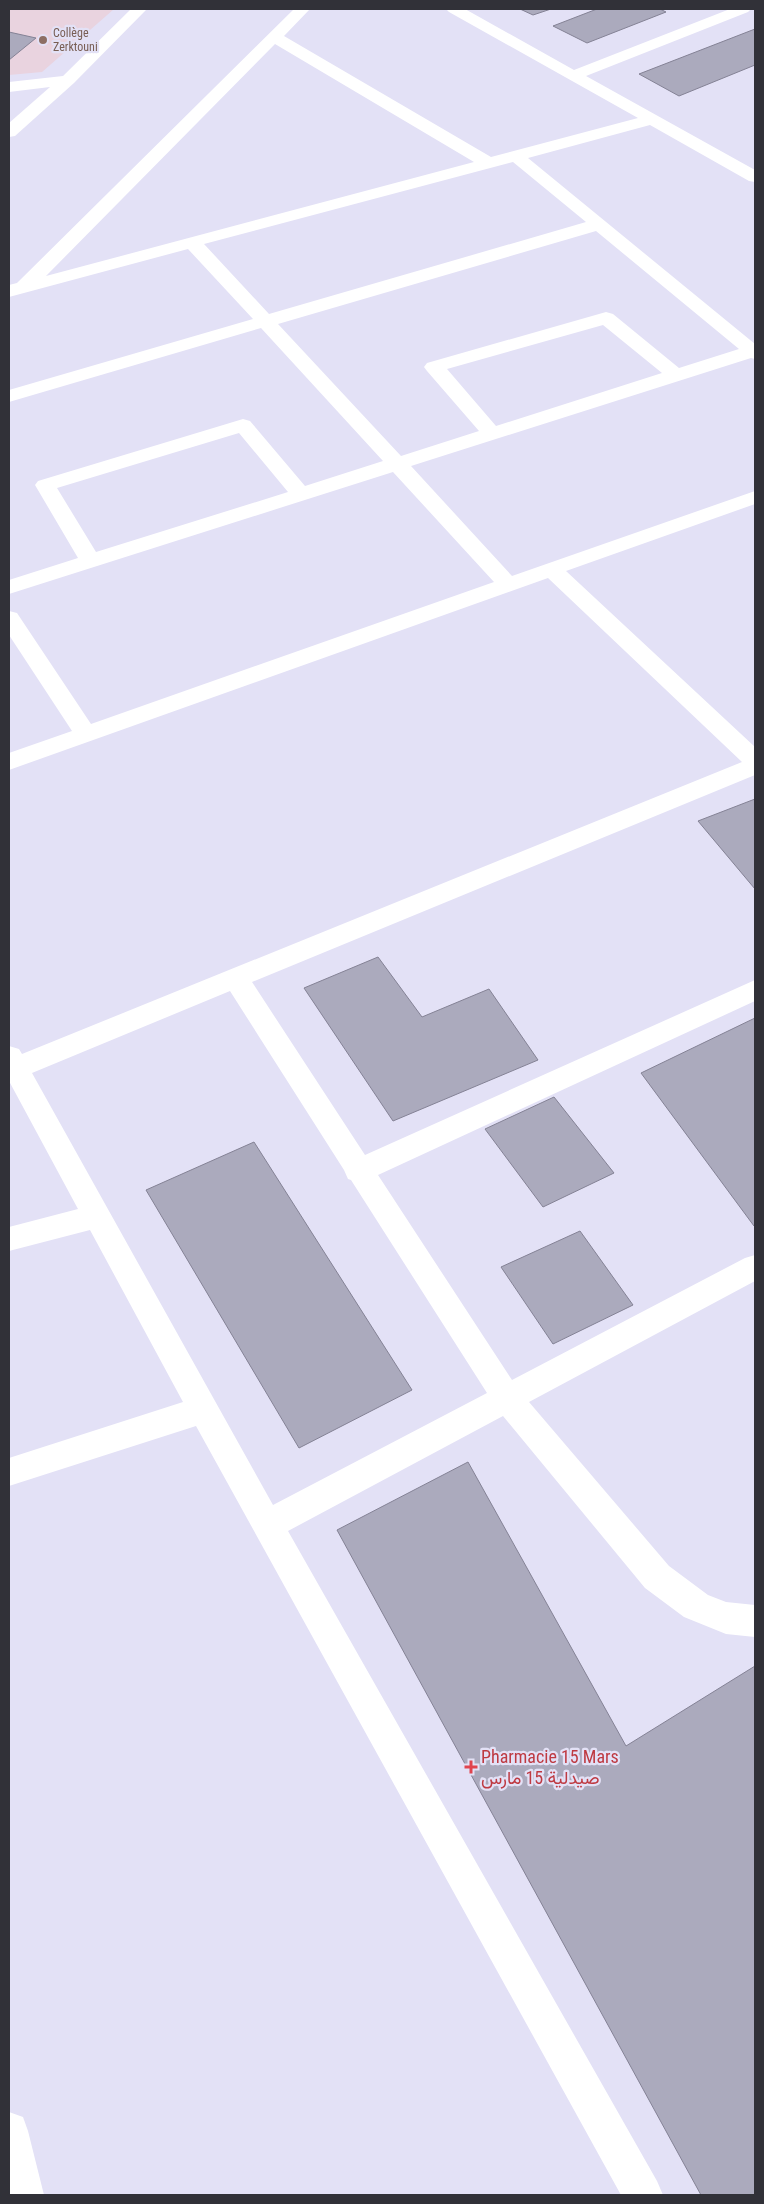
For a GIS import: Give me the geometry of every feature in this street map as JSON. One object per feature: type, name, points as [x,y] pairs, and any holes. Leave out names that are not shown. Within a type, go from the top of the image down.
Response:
[{"type":"street","points":[[9,132],[68,80],[139,9]]},
{"type":"street","points":[[16,289],[302,9]]},
{"type":"street","points":[[454,9],[755,177]]},
{"type":"street","points":[[575,75],[743,9]]},
{"type":"street","points":[[274,37],[488,163]]},
{"type":"street","points":[[9,87],[68,80]]},
{"type":"street","points":[[16,289],[654,119]]},
{"type":"street","points":[[516,156],[754,352]]},
{"type":"street","points":[[9,396],[599,224]]},
{"type":"street","points":[[192,242],[508,584]]},
{"type":"street","points":[[492,434],[434,367],[606,318],[676,376]]},
{"type":"street","points":[[9,587],[754,352]]},
{"type":"street","points":[[92,561],[44,485],[243,425],[301,494]]},
{"type":"street","points":[[9,762],[755,497]]},
{"type":"street","points":[[551,570],[755,760]]},
{"type":"street","points":[[9,618],[86,735]]},
{"type":"street","points":[[643,2195],[267,1525],[12,1062],[236,979],[755,766]]},
{"type":"street","points":[[236,979],[358,1171],[507,1398],[657,1577],[696,1606],[726,1618],[755,1621]]},
{"type":"street","points":[[358,1171],[755,990]]},
{"type":"street","points":[[9,1239],[98,1216]]},
{"type":"street","points":[[267,1525],[755,1267]]},
{"type":"street","points":[[9,1472],[204,1409]]},
{"type":"street","points":[[9,2131],[24,2195]]},
{"type":"shaded area","name":"Collège Zerktouni","points":[[9,9],[114,9],[42,72],[9,75]]},
{"type":"building","points":[[520,9],[551,9],[533,15]]},
{"type":"building","points":[[597,9],[660,9],[666,12],[587,43],[553,26]]},
{"type":"building","points":[[755,29],[755,65],[679,96],[639,74]]},
{"type":"building","points":[[9,32],[36,38],[9,60]]},
{"type":"building","points":[[755,799],[755,889],[698,821]]},
{"type":"building","points":[[378,957],[422,1017],[489,989],[538,1060],[393,1121],[304,988]]},
{"type":"building","points":[[755,1018],[755,1225],[754,1226],[641,1073]]},
{"type":"building","points":[[554,1097],[614,1173],[543,1207],[485,1129]]},
{"type":"building","points":[[254,1142],[412,1390],[299,1448],[146,1190]]},
{"type":"building","points":[[580,1231],[633,1305],[553,1344],[501,1267]]},
{"type":"building","points":[[468,1462],[626,1746],[755,1666],[755,2195],[701,2195],[337,1530]]},
{"type":"place","name":"Collège Zerktouni","points":[[43,40]]},
{"type":"place","name":"Pharmacie 15 Mars صيدلية 15 مارس","points":[[471,1767]]}]
